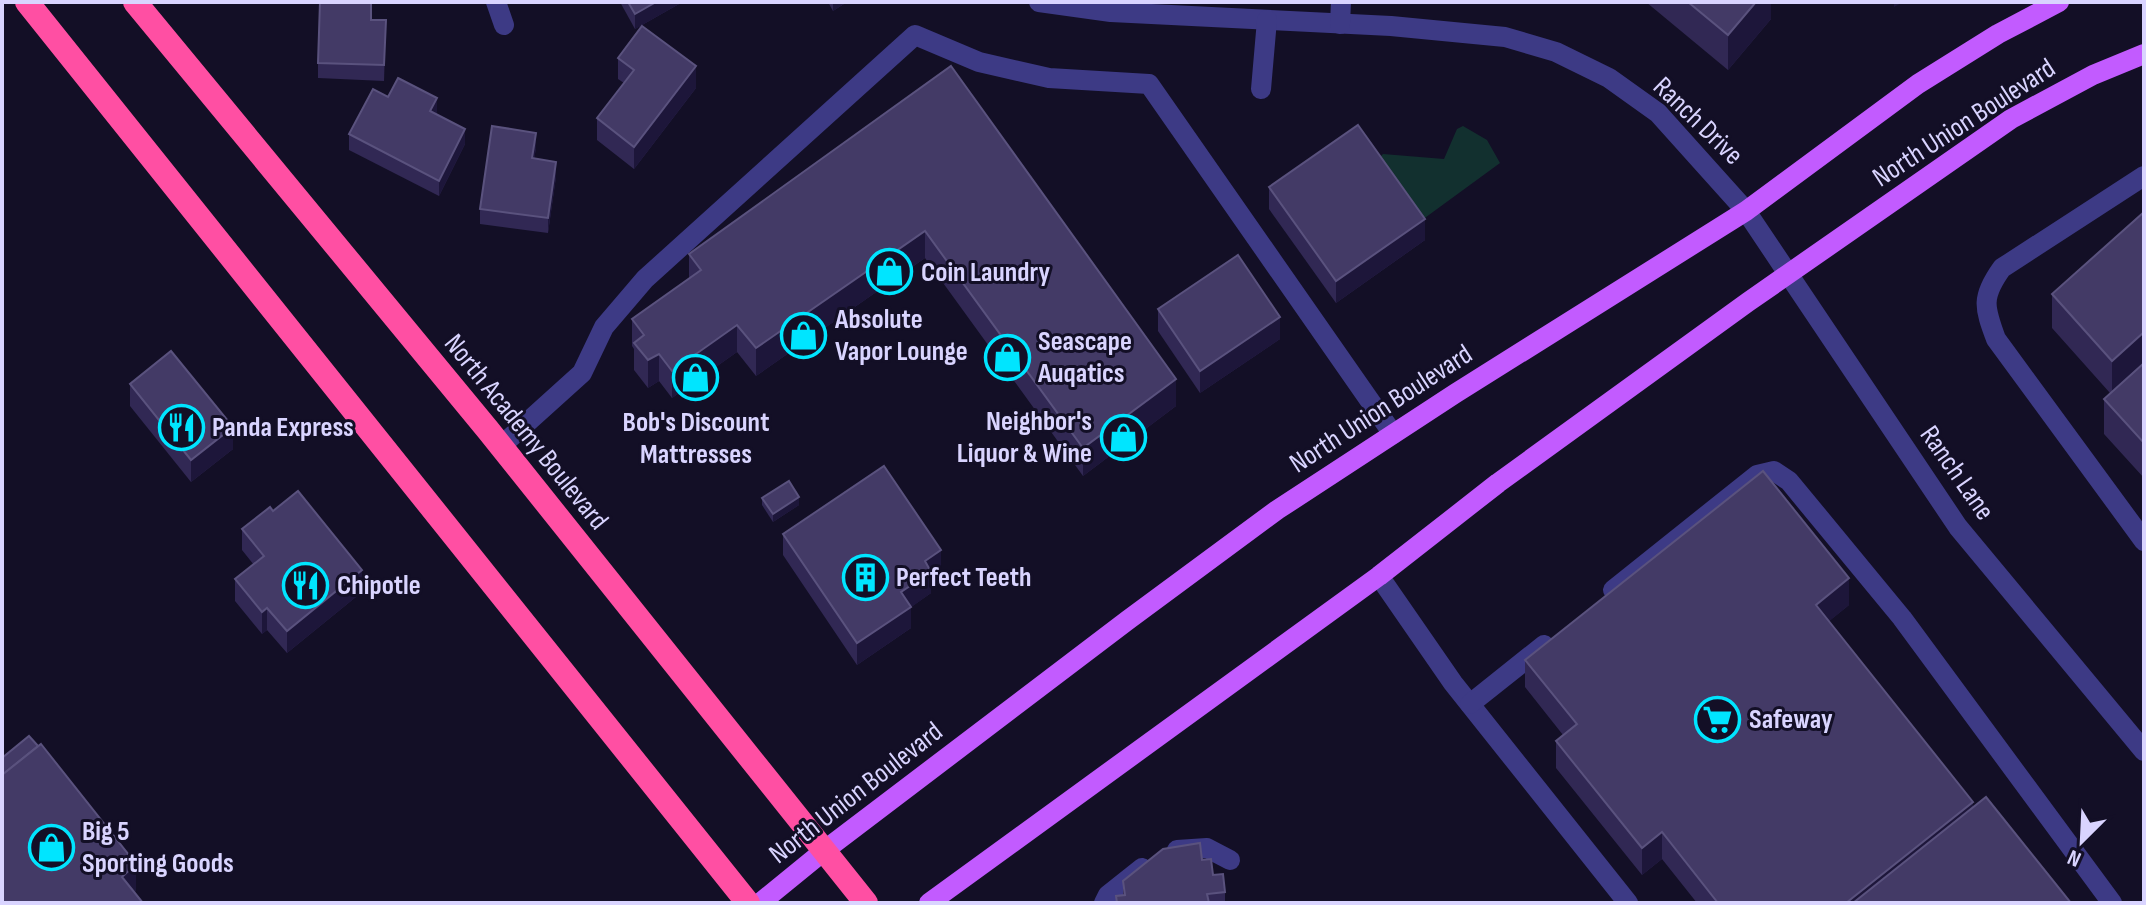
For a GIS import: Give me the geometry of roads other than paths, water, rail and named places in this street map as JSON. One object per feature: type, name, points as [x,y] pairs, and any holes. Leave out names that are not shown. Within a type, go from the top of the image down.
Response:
[{"type":"highway","points":[[27,2],[748,903]]},
{"type":"highway","name":"North Academy Boulevard","points":[[135,2],[500,447],[866,903]]},
{"type":"main road","name":"North Union Boulevard","points":[[760,903],[825,850],[1277,510],[1746,211],[1918,84],[1998,34],[2059,2]]},
{"type":"main road","name":"North Union Boulevard","points":[[929,903],[1379,576],[1498,483],[2011,119],[2081,81],[2144,54]]},
{"type":"street","points":[[496,2],[504,25]]},
{"type":"street","name":"Ranch Drive","points":[[1039,2],[1111,12],[1340,24],[1505,37],[1556,52],[1609,78],[1658,113],[1746,211]]},
{"type":"street","points":[[1340,24],[1341,2]]},
{"type":"street","points":[[1261,89],[1267,20]]},
{"type":"street","points":[[500,447],[582,373],[604,327],[645,279],[915,35],[979,62],[1049,78],[1149,84],[1393,434]]},
{"type":"street","points":[[2144,176],[2002,268],[1988,288],[1985,310],[1996,339],[2144,541]]},
{"type":"street","name":"Ranch Lane","points":[[1746,211],[1958,527],[2144,751]]},
{"type":"street","points":[[1598,601],[1757,475],[1774,471],[1789,481],[1902,618],[2112,903]]},
{"type":"street","points":[[1379,576],[1470,704],[1628,903]]},
{"type":"street","points":[[1470,704],[1562,631]]},
{"type":"street","points":[[1104,903],[1108,895],[1156,857],[1176,850],[1207,848],[1230,860]]},
{"type":"place","name":"Coin Laundry","points":[[890,272]]},
{"type":"place","name":"Absolute Vapor Lounge","points":[[804,335]]},
{"type":"place","name":"Seascape Auqatics","points":[[1007,357]]},
{"type":"place","name":"Bob's Discount Mattresses","points":[[696,377]]},
{"type":"place","name":"Panda Express","points":[[181,427]]},
{"type":"place","name":"Neighbor's Liquor & Wine","points":[[1123,437]]},
{"type":"place","name":"Perfect Teeth","points":[[865,577]]},
{"type":"place","name":"Chipotle","points":[[306,585]]},
{"type":"place","name":"Safeway","points":[[1718,719]]},
{"type":"place","name":"Big 5 Sporting Goods","points":[[51,847]]}]
